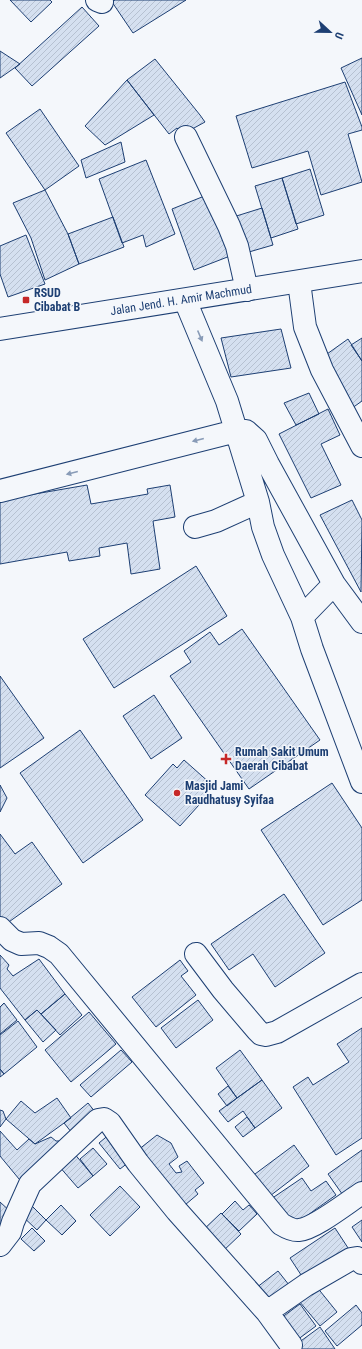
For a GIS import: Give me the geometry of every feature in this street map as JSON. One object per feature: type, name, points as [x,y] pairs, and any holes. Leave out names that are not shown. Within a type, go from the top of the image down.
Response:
[{"type":"main road","points":[[186,137],[232,233],[237,246],[247,290]]},
{"type":"main road","name":"Jalan Jend. H. Amir Machmud","points":[[0,329],[362,271]]},
{"type":"main road","points":[[299,282],[305,327],[322,370],[362,446]]},
{"type":"main road","points":[[185,300],[219,380],[258,502],[263,527],[273,555],[302,617],[312,649],[362,782]]},
{"type":"main road","points":[[0,492],[236,431],[246,431],[256,440],[334,584],[362,622]]},
{"type":"main road","points":[[195,527],[216,521],[258,502]]},
{"type":"main road","points":[[302,617],[334,584]]},
{"type":"main road","points":[[0,928],[12,940],[20,944],[39,943],[49,947],[59,954],[281,1224],[294,1230],[299,1230],[316,1224],[362,1193]]},
{"type":"main road","points":[[196,954],[249,1021],[261,1034],[266,1035],[276,1032],[362,984]]},
{"type":"main road","points":[[0,1245],[10,1232],[30,1184],[98,1120],[104,1119],[110,1123],[138,1163],[177,1211],[267,1312],[291,1345]]},
{"type":"main road","points":[[267,1312],[306,1285],[351,1259],[356,1258],[362,1263]]},
{"type":"building","points":[[10,0],[50,0],[52,2],[31,22]]},
{"type":"building","points":[[115,0],[186,0],[133,33],[112,2]]},
{"type":"building","points":[[82,7],[99,26],[32,86],[15,68]]},
{"type":"building","points":[[0,51],[20,64],[0,78]]},
{"type":"building","points":[[362,58],[362,115],[341,68]]},
{"type":"building","points":[[155,59],[205,122],[183,134],[177,128],[169,134],[127,80]]},
{"type":"building","points":[[127,80],[154,115],[105,145],[85,126]]},
{"type":"building","points":[[345,82],[362,127],[362,130],[348,134],[362,182],[321,195],[308,151],[252,168],[236,116]]},
{"type":"building","points":[[40,109],[79,166],[45,190],[6,133]]},
{"type":"building","points":[[121,142],[125,162],[86,178],[81,160]]},
{"type":"building","points":[[146,160],[175,234],[146,247],[143,235],[122,243],[99,179]]},
{"type":"building","points":[[310,169],[324,215],[296,224],[282,178]]},
{"type":"building","points":[[282,178],[298,229],[271,238],[255,186]]},
{"type":"building","points":[[45,190],[68,234],[79,264],[45,280],[31,238],[13,203]]},
{"type":"building","points":[[207,195],[230,256],[194,270],[172,209]]},
{"type":"building","points":[[262,208],[273,245],[242,254],[230,218]]},
{"type":"building","points":[[113,217],[124,247],[79,264],[68,234]]},
{"type":"building","points":[[26,235],[45,284],[8,297],[0,274],[0,246]]},
{"type":"building","points":[[281,329],[291,368],[231,377],[221,338]]},
{"type":"building","points":[[362,338],[362,361],[351,345]]},
{"type":"building","points":[[348,339],[362,361],[362,401],[348,411],[320,359]]},
{"type":"building","points":[[309,393],[319,414],[296,425],[284,403]]},
{"type":"building","points":[[328,409],[340,435],[321,444],[341,485],[311,498],[279,434]]},
{"type":"building","points":[[87,485],[91,504],[148,494],[147,489],[170,485],[175,517],[153,521],[160,569],[131,574],[127,543],[99,548],[100,556],[69,561],[67,552],[0,564],[0,500]]},
{"type":"building","points":[[352,500],[362,520],[361,592],[320,515]]},
{"type":"building","points":[[196,566],[227,616],[114,688],[83,639]]},
{"type":"building","points":[[242,629],[320,740],[249,789],[170,676],[191,662],[184,651],[210,632],[219,645]]},
{"type":"building","points":[[0,676],[44,738],[0,768]]},
{"type":"building","points":[[154,695],[182,738],[151,759],[123,716]]},
{"type":"building","points":[[80,730],[143,820],[83,863],[20,773]]},
{"type":"building","name":"Masjid Jami Raudhatusy Syifaa","points":[[184,760],[211,784],[205,791],[208,795],[180,826],[145,795],[173,764],[177,768]]},
{"type":"building","points":[[332,783],[362,828],[362,900],[323,925],[261,830]]},
{"type":"building","points":[[0,785],[7,798],[0,812]]},
{"type":"building","points":[[0,834],[15,854],[32,842],[62,884],[6,924],[0,916]]},
{"type":"building","points":[[284,894],[325,953],[275,987],[253,954],[229,970],[211,944]]},
{"type":"building","points":[[0,955],[9,965],[7,969],[13,976],[39,959],[65,994],[41,1014],[37,1010],[25,1020],[0,988]]},
{"type":"building","points":[[180,960],[188,971],[181,976],[196,995],[156,1027],[132,997]]},
{"type":"building","points":[[65,994],[82,1015],[60,1035],[41,1014]]},
{"type":"building","points":[[198,1000],[213,1020],[176,1048],[161,1028]]},
{"type":"building","points":[[4,1003],[17,1020],[0,1034],[0,1007]]},
{"type":"building","points":[[37,1010],[56,1030],[43,1042],[25,1020]]},
{"type":"building","points":[[89,1012],[116,1044],[71,1082],[45,1050]]},
{"type":"building","points":[[18,1021],[37,1047],[4,1074],[0,1069],[0,1035]]},
{"type":"building","points":[[362,1028],[362,1138],[336,1155],[293,1087],[308,1077],[313,1085],[349,1062],[337,1044]]},
{"type":"building","points":[[121,1050],[132,1062],[91,1097],[80,1085]]},
{"type":"building","points":[[240,1050],[262,1080],[237,1098],[216,1068]]},
{"type":"building","points":[[0,1069],[4,1074],[0,1077]]},
{"type":"building","points":[[262,1080],[282,1108],[255,1128],[243,1111],[228,1122],[219,1111]]},
{"type":"building","points":[[228,1086],[237,1098],[227,1106],[218,1094]]},
{"type":"building","points":[[57,1098],[71,1118],[35,1144],[6,1119],[21,1101],[35,1113]]},
{"type":"building","points":[[88,1103],[96,1113],[72,1133],[64,1123]]},
{"type":"building","points":[[0,1110],[3,1111],[6,1119],[0,1127]]},
{"type":"building","points":[[247,1117],[255,1128],[243,1137],[235,1127]]},
{"type":"building","points":[[0,1131],[17,1150],[29,1139],[35,1144],[51,1137],[56,1141],[66,1141],[24,1185],[0,1156]]},
{"type":"building","points":[[111,1133],[133,1159],[120,1169],[99,1143]]},
{"type":"building","points":[[157,1135],[171,1143],[178,1157],[169,1164],[176,1173],[182,1172],[179,1166],[187,1161],[204,1183],[195,1190],[198,1194],[179,1210],[133,1154]]},
{"type":"building","points":[[294,1145],[309,1166],[266,1199],[251,1177]]},
{"type":"building","points":[[93,1148],[107,1164],[93,1176],[80,1159]]},
{"type":"building","points":[[362,1150],[362,1186],[345,1198],[328,1174]]},
{"type":"building","points":[[73,1152],[93,1176],[78,1188],[58,1165]]},
{"type":"building","points":[[302,1178],[311,1191],[326,1181],[336,1195],[291,1227],[271,1199]]},
{"type":"building","points":[[120,1186],[140,1207],[110,1236],[90,1215]]},
{"type":"building","points":[[235,1201],[243,1210],[249,1205],[257,1214],[239,1231],[222,1214]]},
{"type":"building","points":[[0,1202],[12,1213],[0,1227]]},
{"type":"building","points":[[29,1203],[46,1220],[37,1230],[19,1213]]},
{"type":"building","points":[[61,1205],[76,1221],[62,1235],[46,1220]]},
{"type":"building","points":[[221,1213],[241,1234],[222,1252],[201,1232]]},
{"type":"building","points":[[362,1220],[362,1242],[352,1227]]},
{"type":"building","points":[[32,1228],[45,1241],[34,1251],[21,1239]]},
{"type":"building","points":[[335,1228],[352,1254],[307,1284],[290,1258]]},
{"type":"building","points":[[278,1271],[293,1290],[270,1307],[256,1288]]},
{"type":"building","points":[[316,1286],[337,1312],[320,1326],[299,1301]]},
{"type":"building","points":[[300,1304],[316,1326],[293,1343],[277,1321]]},
{"type":"building","points":[[356,1305],[362,1313],[362,1325],[337,1346],[325,1331]]},
{"type":"building","points":[[320,1327],[335,1349],[297,1349],[294,1346]]},
{"type":"place","name":"RSUD Cibabat B","points":[[26,300]]},
{"type":"place","name":"Rumah Sakit Umum Daerah Cibabat","points":[[226,759]]},
{"type":"place","name":"Masjid Jami Raudhatusy Syifaa","points":[[177,793]]}]
